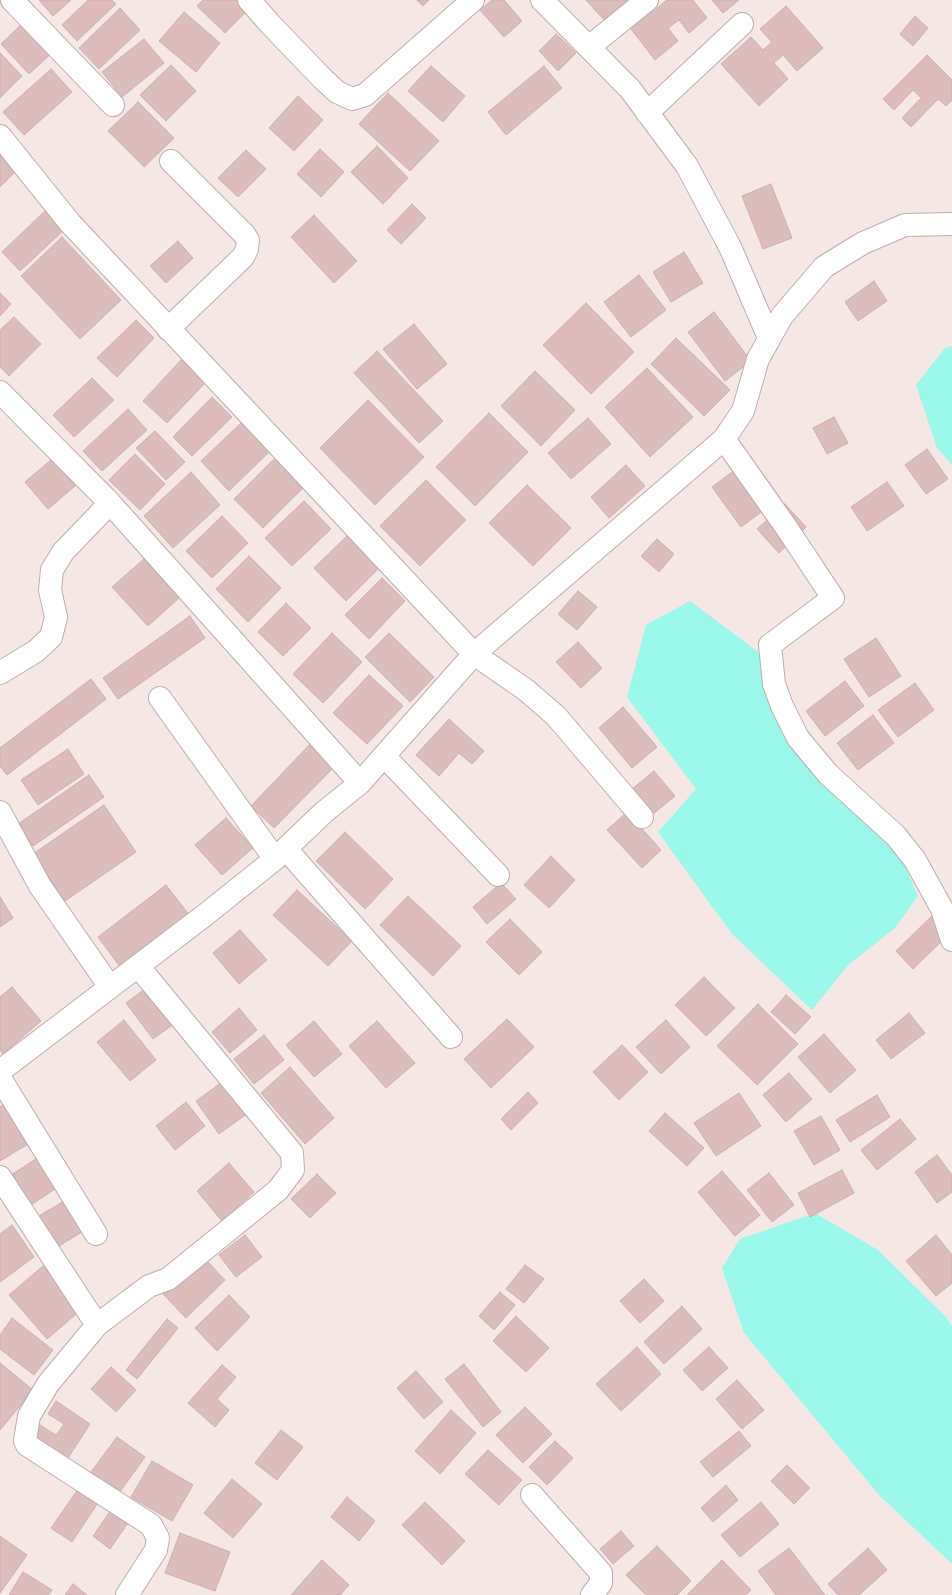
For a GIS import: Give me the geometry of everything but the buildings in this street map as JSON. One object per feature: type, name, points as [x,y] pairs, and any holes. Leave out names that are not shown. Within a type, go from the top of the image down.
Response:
[{"type":"street","points":[[0,4],[5,0]]},
{"type":"street","points":[[12,0],[113,105]]},
{"type":"street","points":[[249,0],[322,78],[337,92],[352,99],[366,96],[473,0]]},
{"type":"street","points":[[542,0],[630,89],[687,166],[731,249],[769,338]]},
{"type":"street","points":[[589,47],[647,0]]},
{"type":"street","points":[[647,113],[742,24]]},
{"type":"street","points":[[0,136],[70,223],[474,654],[526,690],[556,716],[642,817]]},
{"type":"street","points":[[168,329],[242,257],[248,249],[248,240],[244,234],[171,160]]},
{"type":"street","points":[[0,1071],[138,966],[280,854],[323,813],[360,783],[474,654],[724,439],[743,411],[758,359],[769,338],[782,316],[824,267],[863,243],[905,225],[952,224]]},
{"type":"street","points":[[0,392],[110,503],[360,783]]},
{"type":"street","points":[[724,439],[786,527],[833,598],[770,645],[774,684],[782,706],[798,738],[823,768],[896,836],[916,860],[942,909],[952,940]]},
{"type":"street","points":[[0,673],[36,651],[50,637],[56,617],[50,590],[52,570],[63,552],[110,503]]},
{"type":"street","points":[[160,698],[280,854],[451,1037]]},
{"type":"street","points":[[384,756],[498,875]]},
{"type":"street","points":[[0,812],[40,886],[110,987]]},
{"type":"street","points":[[127,1595],[156,1550],[158,1538],[151,1525],[24,1441],[29,1416],[48,1384],[97,1324],[149,1286],[168,1279],[278,1190],[293,1170],[292,1153],[138,966]]},
{"type":"street","points":[[0,1078],[96,1234]]},
{"type":"street","points":[[0,1177],[97,1324]]},
{"type":"street","points":[[532,1495],[601,1573],[601,1584],[592,1595]]},
{"type":"water","points":[[952,346],[952,465],[937,448],[916,385],[945,348]]},
{"type":"water","points":[[690,601],[758,652],[804,751],[898,850],[918,896],[895,928],[848,965],[812,1010],[732,934],[658,832],[696,789],[627,697],[646,625]]},
{"type":"water","points":[[815,1213],[878,1250],[946,1317],[952,1326],[952,1564],[879,1495],[744,1333],[722,1268],[740,1239]]}]
